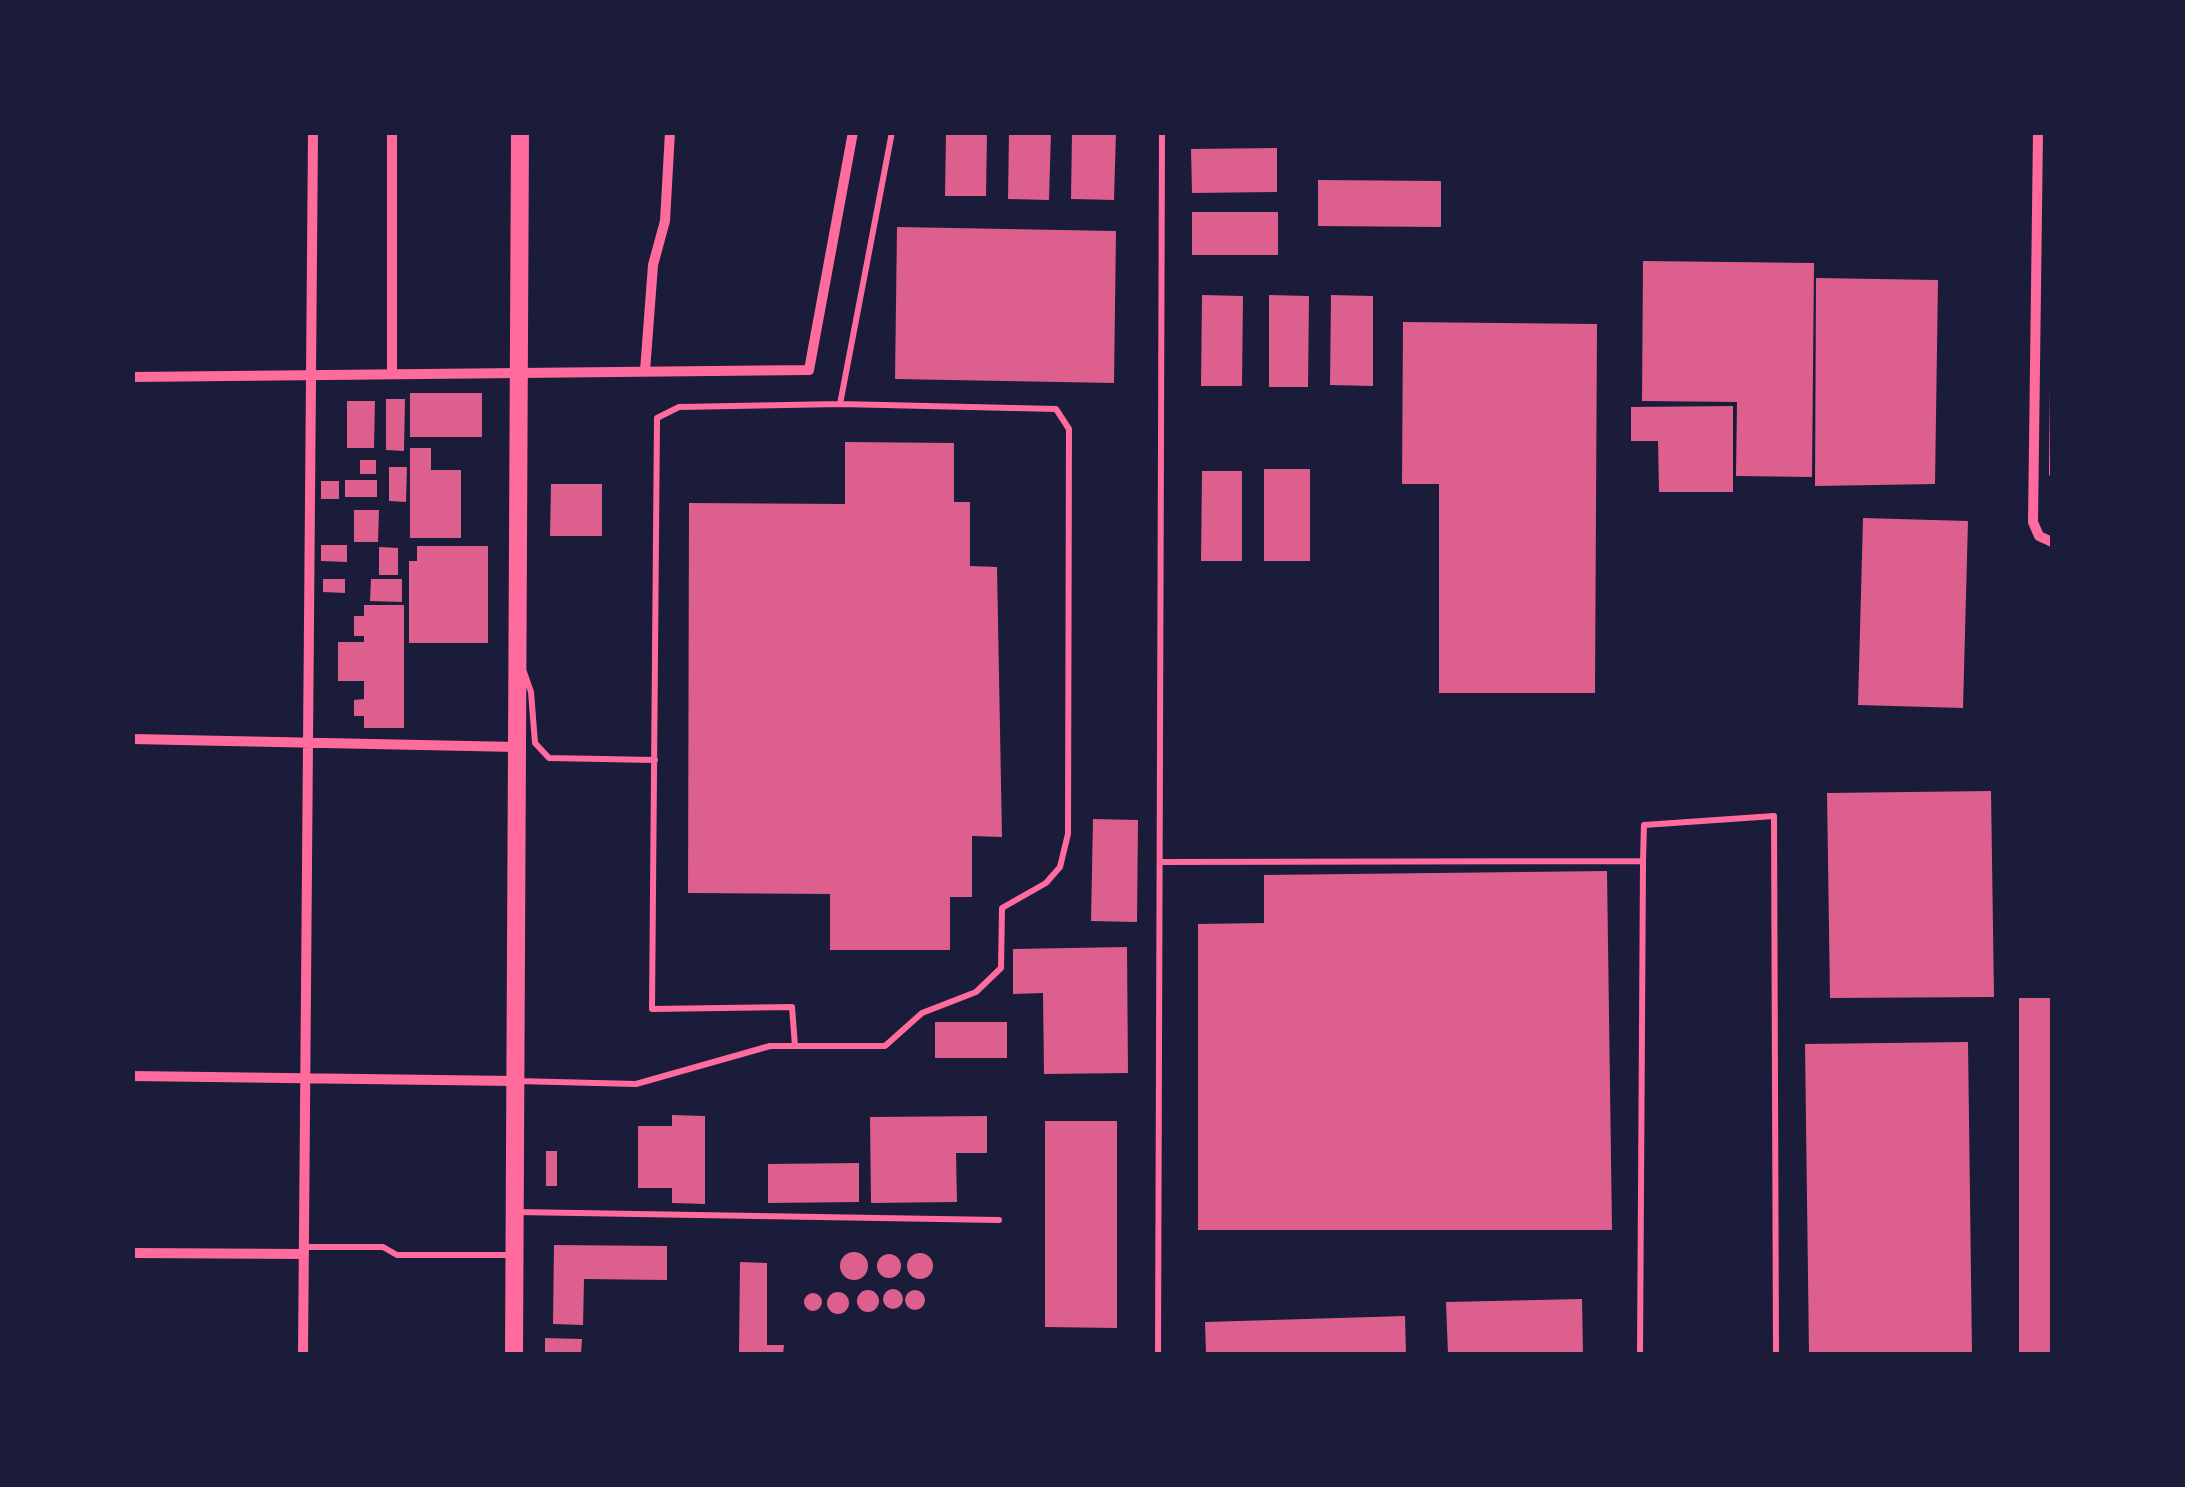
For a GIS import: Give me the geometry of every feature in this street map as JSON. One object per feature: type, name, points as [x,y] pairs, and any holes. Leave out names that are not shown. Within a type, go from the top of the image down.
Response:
[{"type":"main road","points":[[514,1354],[520,132]]},
{"type":"street","points":[[303,1354],[313,132]]},
{"type":"street","points":[[392,132],[392,374]]},
{"type":"street","points":[[645,371],[653,265],[665,221],[670,132]]},
{"type":"street","points":[[132,378],[809,370],[853,132]]},
{"type":"street","points":[[2038,132],[2033,522],[2039,536],[2052,542]]},
{"type":"street","points":[[132,740],[517,747]]},
{"type":"street","points":[[132,1076],[515,1081]]},
{"type":"street","points":[[132,1253],[304,1250]]},
{"type":"lane","points":[[840,404],[892,132]]},
{"type":"lane","points":[[1158,1354],[1162,132]]},
{"type":"lane","points":[[515,1081],[636,1084],[770,1046],[795,1046],[884,1046],[922,1013],[976,992],[1000,968],[1002,908],[1046,883],[1060,867],[1068,834],[1069,429],[1056,410],[840,404],[678,407],[656,418],[652,1009],[792,1006],[795,1046]]},
{"type":"lane","points":[[517,652],[532,692],[534,743],[549,758],[655,760]]},
{"type":"lane","points":[[1640,1354],[1644,824],[1774,816],[1776,1354]]},
{"type":"lane","points":[[1160,862],[1643,861]]},
{"type":"lane","points":[[514,1212],[998,1220]]},
{"type":"lane","points":[[304,1250],[383,1247],[397,1255],[514,1256]]},
{"type":"path","points":[[2051,474],[2052,384]]},
{"type":"building","points":[[946,132],[987,132],[986,196],[945,196]]},
{"type":"building","points":[[1009,132],[1051,132],[1049,200],[1008,199]]},
{"type":"building","points":[[1072,132],[1116,132],[1114,200],[1071,199]]},
{"type":"building","points":[[1277,148],[1277,192],[1192,193],[1191,149]]},
{"type":"building","points":[[1318,180],[1441,181],[1441,227],[1318,226]]},
{"type":"building","points":[[1192,212],[1278,212],[1278,255],[1192,255]]},
{"type":"building","points":[[897,227],[1116,231],[1114,383],[895,379]]},
{"type":"building","points":[[1643,261],[1814,263],[1812,477],[1736,476],[1737,402],[1642,401]]},
{"type":"building","points":[[1816,278],[1938,280],[1935,484],[1815,486]]},
{"type":"building","points":[[1202,295],[1243,296],[1242,386],[1201,386]]},
{"type":"building","points":[[1269,295],[1309,296],[1308,387],[1269,387]]},
{"type":"building","points":[[1331,295],[1373,296],[1373,386],[1330,385]]},
{"type":"building","points":[[1403,322],[1597,324],[1595,693],[1439,693],[1439,484],[1402,484]]},
{"type":"building","points":[[410,393],[482,393],[482,437],[410,437]]},
{"type":"building","points":[[386,399],[405,399],[404,451],[386,450]]},
{"type":"building","points":[[347,401],[375,401],[374,448],[347,448]]},
{"type":"building","points":[[1733,406],[1733,492],[1659,492],[1658,441],[1631,441],[1631,407]]},
{"type":"building","points":[[845,442],[954,443],[954,502],[970,502],[970,566],[997,567],[1002,837],[972,836],[972,897],[950,897],[950,950],[830,950],[830,894],[688,893],[689,503],[845,504]]},
{"type":"building","points":[[410,448],[431,448],[431,470],[461,470],[461,538],[410,538]]},
{"type":"building","points":[[360,460],[376,460],[376,474],[360,474]]},
{"type":"building","points":[[389,467],[407,467],[406,502],[389,501]]},
{"type":"building","points":[[1264,469],[1310,469],[1310,561],[1264,561]]},
{"type":"building","points":[[1202,471],[1242,471],[1242,561],[1201,561]]},
{"type":"building","points":[[345,480],[377,480],[377,497],[345,497]]},
{"type":"building","points":[[321,481],[339,481],[339,499],[321,499]]},
{"type":"building","points":[[551,484],[602,484],[602,536],[550,536]]},
{"type":"building","points":[[354,510],[379,510],[378,542],[354,542]]},
{"type":"building","points":[[1863,518],[1968,521],[1963,708],[1858,705]]},
{"type":"building","points":[[321,545],[347,545],[347,562],[321,561]]},
{"type":"building","points":[[417,546],[488,546],[488,643],[409,643],[409,561],[417,561]]},
{"type":"building","points":[[379,547],[398,548],[398,575],[379,575]]},
{"type":"building","points":[[323,579],[345,579],[345,593],[323,592]]},
{"type":"building","points":[[371,579],[402,579],[402,602],[370,601]]},
{"type":"building","points":[[364,605],[404,605],[404,728],[364,728],[364,716],[354,716],[354,700],[364,699],[364,681],[338,681],[338,642],[364,642],[364,636],[354,636],[354,616],[364,616]]},
{"type":"building","points":[[1991,791],[1994,997],[1830,998],[1827,793]]},
{"type":"building","points":[[1093,819],[1138,820],[1137,922],[1091,921]]},
{"type":"building","points":[[1607,871],[1612,1230],[1198,1230],[1198,924],[1264,923],[1264,875]]},
{"type":"building","points":[[1127,947],[1128,1073],[1044,1074],[1043,993],[1013,994],[1013,949]]},
{"type":"building","points":[[2019,998],[2052,998],[2052,1354],[2019,1354]]},
{"type":"building","points":[[935,1022],[1007,1022],[1007,1058],[935,1058]]},
{"type":"building","points":[[1968,1042],[1972,1354],[1809,1354],[1805,1044]]},
{"type":"building","points":[[672,1115],[705,1116],[705,1204],[672,1203],[672,1188],[638,1188],[638,1126],[672,1126]]},
{"type":"building","points":[[987,1116],[987,1153],[956,1153],[957,1202],[871,1203],[870,1117]]},
{"type":"building","points":[[1045,1121],[1117,1121],[1117,1328],[1045,1327]]},
{"type":"building","points":[[546,1151],[557,1151],[557,1186],[546,1186]]},
{"type":"building","points":[[859,1163],[859,1202],[768,1203],[768,1164]]},
{"type":"building","points":[[554,1245],[667,1246],[667,1280],[584,1279],[583,1325],[553,1324]]},
{"type":"building","points":[[854,1252],[864,1256],[868,1266],[864,1276],[854,1280],[844,1276],[840,1266],[844,1256]]},
{"type":"building","points":[[920,1253],[929,1257],[933,1266],[929,1275],[920,1279],[911,1275],[907,1266],[911,1257]]},
{"type":"building","points":[[889,1254],[898,1257],[898,1275],[889,1278],[880,1275],[877,1266],[880,1257]]},
{"type":"building","points":[[740,1262],[767,1263],[767,1345],[784,1345],[783,1354],[739,1354]]},
{"type":"building","points":[[893,1289],[903,1299],[893,1309],[883,1299]]},
{"type":"building","points":[[868,1290],[879,1301],[868,1312],[857,1301]]},
{"type":"building","points":[[915,1290],[925,1300],[915,1310],[905,1300]]},
{"type":"building","points":[[838,1292],[846,1295],[846,1311],[838,1314],[830,1311],[827,1303],[830,1295]]},
{"type":"building","points":[[813,1293],[822,1302],[813,1311],[804,1302]]},
{"type":"building","points":[[1582,1299],[1583,1354],[1448,1354],[1446,1302]]},
{"type":"building","points":[[1405,1316],[1406,1354],[1206,1354],[1205,1322]]},
{"type":"building","points":[[545,1338],[582,1339],[581,1354],[545,1354]]}]
